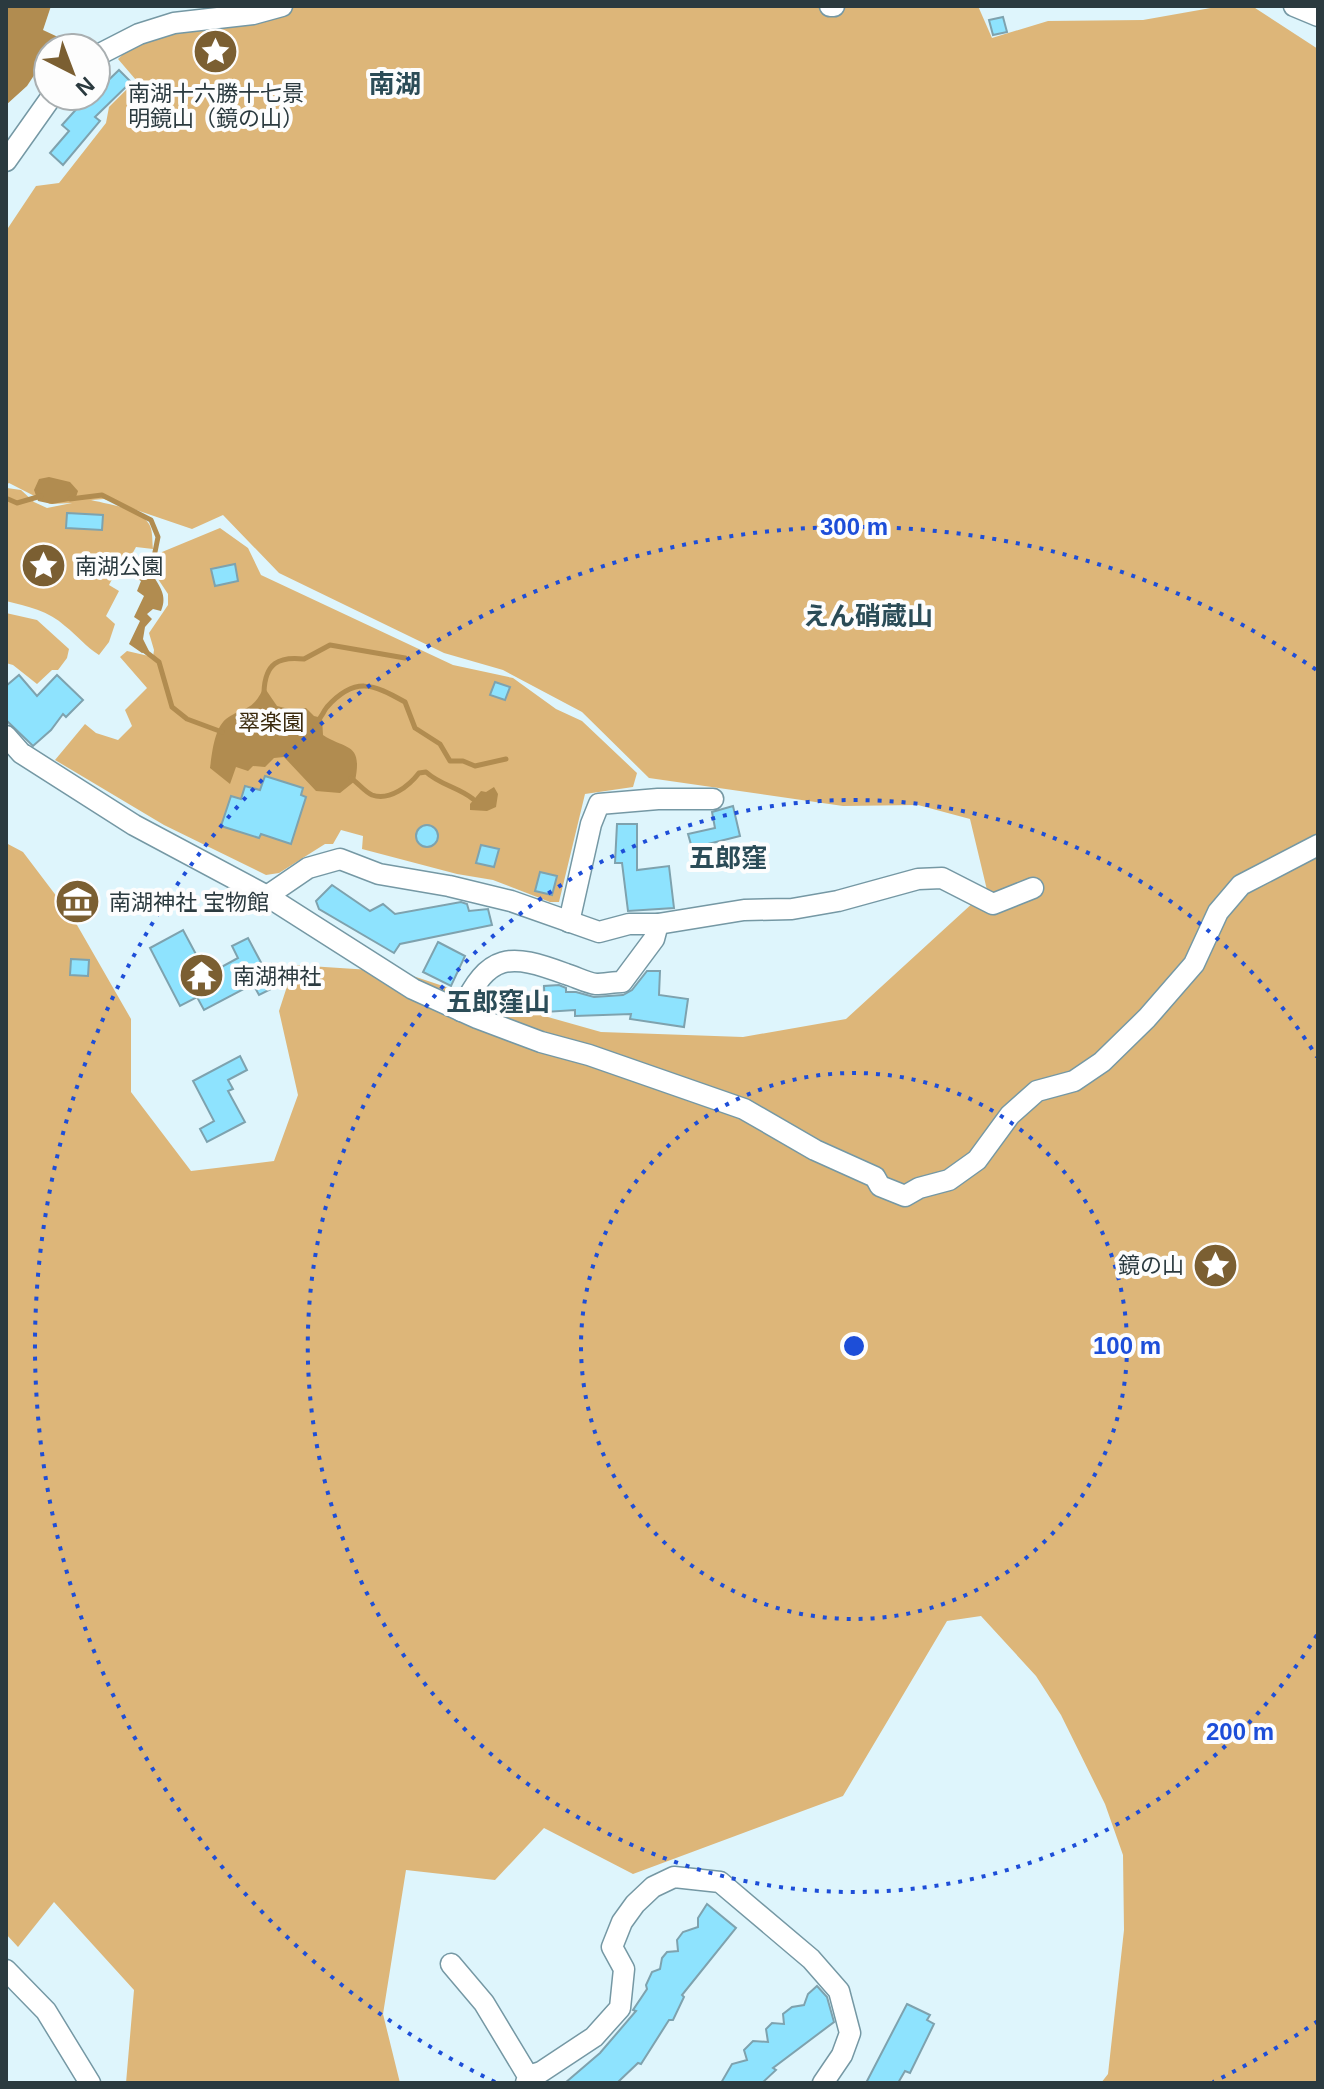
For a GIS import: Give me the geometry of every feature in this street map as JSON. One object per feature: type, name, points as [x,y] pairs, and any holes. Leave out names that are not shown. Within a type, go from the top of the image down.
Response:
[{"type":"street","points":[[112,48],[139,34],[174,23],[253,14],[282,6]]},
{"type":"street","points":[[1294,6],[1318,16]]},
{"type":"street","points":[[6,161],[41,112]]},
{"type":"street","points":[[6,736],[21,753],[134,825],[267,896],[413,989],[541,1042],[589,1055],[744,1109],[815,1150],[875,1177],[880,1186],[905,1196],[919,1188],[949,1180],[977,1160],[1010,1115],[1037,1091],[1074,1081],[1102,1062],[1147,1018],[1194,964],[1218,912],[1241,885],[1318,845]]},
{"type":"street","points":[[569,922],[591,824],[599,804],[658,799],[713,799]]},
{"type":"street","points":[[267,896],[308,868],[340,859],[379,874],[511,901],[599,932],[629,924],[658,924],[744,910],[792,909],[838,901],[918,879],[942,878],[993,904],[1033,888]]},
{"type":"street","points":[[461,1011],[474,983],[492,966],[513,959],[536,963],[596,984],[622,982],[654,939],[658,924]]},
{"type":"street","points":[[451,1964],[484,2003],[527,2080],[594,2037],[620,2008],[624,1969],[612,1947],[622,1922],[635,1904],[653,1887],[674,1877],[720,1882],[811,1959],[839,1991],[850,2033],[842,2055],[823,2083]]},
{"type":"street","points":[[6,1970],[46,2011],[90,2083]]},
{"type":"green space","points":[[209,6],[978,6],[992,38],[1048,21],[1143,20],[1222,6],[1252,6],[1318,49],[1318,2083],[1101,2083],[1108,2074],[1124,1930],[1123,1855],[1105,1804],[1061,1715],[1036,1676],[981,1616],[947,1621],[843,1796],[633,1874],[544,1828],[495,1880],[406,1870],[383,2014],[400,2083],[126,2083],[134,1990],[54,1902],[18,1947],[6,1934],[6,843],[23,852],[73,918],[131,1019],[131,1092],[191,1171],[274,1161],[298,1095],[279,1011],[294,965],[401,972],[601,1032],[743,1037],[846,1019],[987,890],[970,819],[918,805],[843,806],[649,778],[582,712],[503,670],[444,653],[279,573],[223,515],[192,529],[104,499],[91,500],[138,514],[149,524],[153,549],[136,547],[125,567],[119,566],[109,585],[119,591],[106,616],[115,624],[109,642],[99,655],[52,616],[6,601],[7,488],[21,490],[34,502],[47,508],[72,503],[50,504],[9,483],[6,485],[6,231],[36,186],[59,183],[106,123],[108,112],[112,112],[112,104],[136,80],[118,59],[138,40],[204,26]]},
{"type":"green space","name":"翠楽園","points":[[220,528],[248,548],[261,575],[453,665],[513,678],[556,709],[582,721],[637,773],[633,787],[585,794],[559,902],[550,902],[493,880],[457,874],[362,849],[363,836],[341,830],[333,844],[325,844],[279,873],[266,875],[164,825],[55,760],[85,724],[96,733],[118,740],[132,726],[125,710],[147,688],[120,657],[127,651],[153,657],[149,633],[168,605],[168,594],[156,570],[162,552]]},
{"type":"green space","points":[[6,613],[37,620],[69,649],[67,658],[58,670],[52,670],[37,684],[6,663]]},
{"type":"shaded area","points":[[6,6],[51,6],[43,30],[47,32],[32,32],[32,78],[6,105]]},
{"type":"shaded area","points":[[49,477],[70,482],[78,491],[75,500],[52,504],[38,501],[34,490],[39,479]]},
{"type":"shaded area","points":[[140,569],[151,572],[164,600],[161,611],[153,609],[147,614],[152,619],[145,627],[143,639],[149,651],[142,653],[129,644],[140,621],[134,617],[144,596],[137,591],[141,581],[136,578]]},
{"type":"shaded area","points":[[264,687],[277,706],[306,708],[314,716],[322,718],[323,735],[354,753],[357,759],[355,781],[340,793],[316,791],[284,757],[274,758],[265,767],[253,766],[248,771],[236,767],[230,784],[210,768],[214,742],[222,723],[251,705]]},
{"type":"shaded area","points":[[494,787],[498,794],[496,807],[487,811],[470,810],[470,804],[481,791],[486,792]]},
{"type":"building","points":[[1003,17],[1007,32],[993,35],[989,20]]},
{"type":"building","points":[[119,70],[131,82],[112,100],[112,77]]},
{"type":"building","points":[[74,112],[100,112],[95,117],[100,121],[63,165],[50,153],[69,131],[62,125]]},
{"type":"building","points":[[67,513],[103,515],[102,530],[66,528]]},
{"type":"building","points":[[235,564],[238,581],[215,586],[211,569]]},
{"type":"building","points":[[19,675],[37,696],[57,675],[83,700],[66,717],[63,714],[33,746],[6,720],[6,686]]},
{"type":"building","points":[[495,682],[510,687],[505,700],[490,695]]},
{"type":"building","points":[[265,776],[303,788],[301,795],[306,797],[291,844],[221,826],[231,796],[241,799],[245,786],[260,790]]},
{"type":"building","points":[[733,806],[740,836],[692,848],[688,834],[715,828],[712,812]]},
{"type":"building","points":[[617,824],[637,824],[637,870],[669,866],[674,908],[628,911],[622,863],[615,863]]},
{"type":"building","points":[[427,825],[435,828],[438,836],[435,844],[427,847],[419,844],[416,836],[419,828]]},
{"type":"building","points":[[481,845],[499,849],[494,867],[476,863]]},
{"type":"building","points":[[540,872],[557,876],[552,895],[535,891]]},
{"type":"building","points":[[332,885],[370,911],[383,904],[395,914],[461,902],[467,904],[469,911],[488,909],[492,925],[400,944],[394,953],[319,909],[316,901]]},
{"type":"building","points":[[79,889],[90,906],[76,914],[65,898]]},
{"type":"building","points":[[183,930],[207,975],[238,958],[232,946],[248,938],[264,968],[271,964],[281,984],[259,995],[253,984],[204,1010],[197,997],[180,1006],[150,948]]},
{"type":"building","points":[[438,942],[465,956],[451,986],[423,972]]},
{"type":"building","points":[[71,959],[89,960],[88,976],[70,975]]},
{"type":"building","points":[[647,971],[660,971],[659,995],[688,999],[684,1027],[630,1019],[631,1014],[575,1016],[575,1010],[545,1012],[544,986],[559,985],[566,988],[566,992],[594,997],[623,995],[632,990]]},
{"type":"building","points":[[240,1056],[247,1070],[228,1080],[233,1089],[228,1091],[245,1122],[207,1142],[200,1129],[214,1121],[193,1081]]},
{"type":"building","points":[[707,1904],[736,1928],[682,1995],[684,1997],[673,2020],[669,2020],[641,2064],[638,2063],[617,2083],[565,2083],[600,2053],[636,2011],[633,2010],[647,1989],[652,1972],[660,1969],[667,1952],[678,1951],[677,1940],[683,1932],[698,1927],[698,1918]]},
{"type":"building","points":[[817,1986],[827,1997],[834,2022],[773,2068],[776,2070],[762,2083],[721,2083],[732,2064],[747,2060],[744,2050],[753,2041],[768,2042],[766,2029],[772,2023],[784,2024],[783,2014],[792,2007],[804,2005],[808,1994]]},
{"type":"building","points":[[907,2004],[930,2015],[927,2020],[934,2024],[910,2073],[905,2071],[898,2083],[866,2083]]},
{"type":"waterway","points":[[70,499],[102,495],[151,520],[158,537],[150,577]]},
{"type":"waterway","points":[[8,499],[17,503],[41,496]]},
{"type":"waterway","points":[[264,692],[267,674],[275,664],[281,660],[304,659],[330,645],[405,658]]},
{"type":"waterway","points":[[141,648],[159,662],[172,707],[187,719],[222,732]]},
{"type":"waterway","points":[[316,722],[327,707],[346,691],[356,687],[374,687],[405,702],[415,728],[440,744],[450,761],[463,761],[475,766],[506,759]]},
{"type":"waterway","points":[[351,778],[372,795],[386,796],[410,783],[419,773],[426,772],[473,799]]},
{"type":"place","name":"南湖十六勝十七景 明鏡山（鏡の山）","points":[[216,52]]},
{"type":"place","name":"南湖公園","points":[[44,566]]},
{"type":"place","name":"南湖神社 宝物館","points":[[78,902]]},
{"type":"place","name":"南湖神社","points":[[202,976]]},
{"type":"place","name":"鏡の山","points":[[1215,1265]]},
{"type":"district","name":"南湖","points":[[395,84]]},
{"type":"district","name":"えん硝蔵山","points":[[868,616]]},
{"type":"district","name":"五郎窪","points":[[728,858]]},
{"type":"district","name":"五郎窪山","points":[[498,1002]]}]
